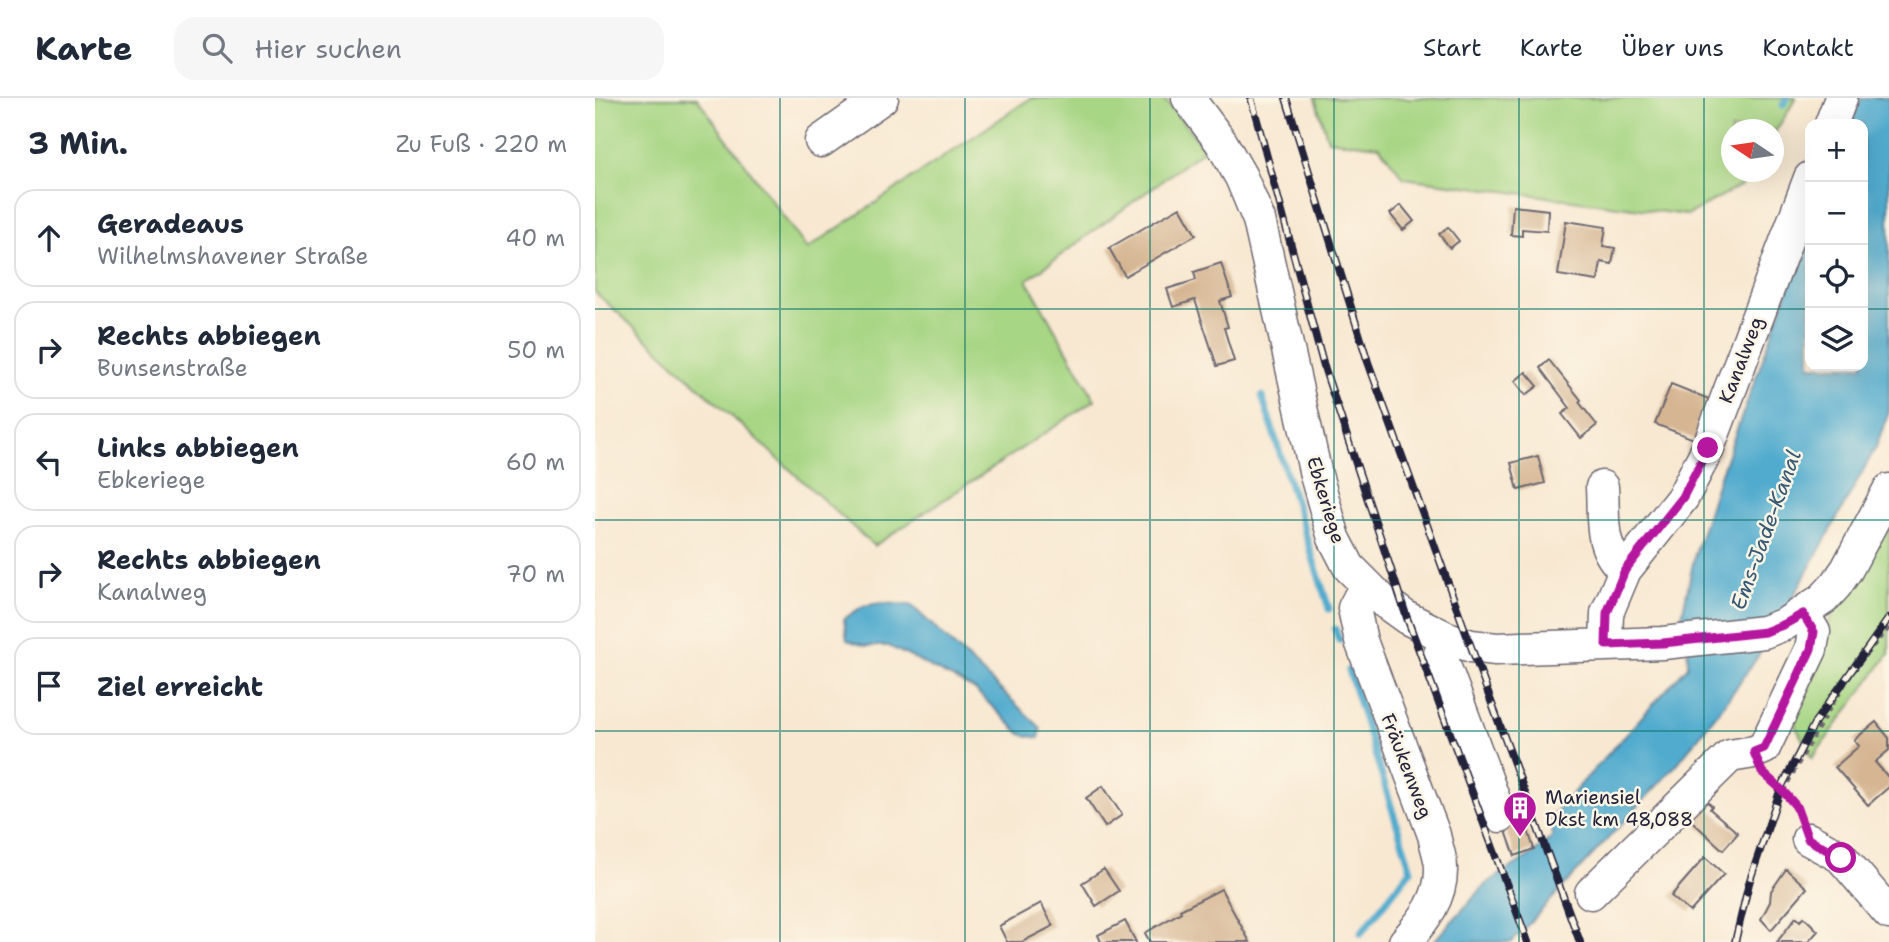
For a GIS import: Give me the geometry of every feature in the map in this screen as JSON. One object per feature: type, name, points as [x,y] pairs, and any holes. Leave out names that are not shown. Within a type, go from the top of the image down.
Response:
[{"type":"street","points":[[821,141],[882,98]]},
{"type":"street","name":"Ebkeriege","points":[[1188,98],[1221,142],[1241,177],[1259,220],[1316,475],[1334,538],[1349,568],[1407,618],[1445,637],[1471,646],[1496,649],[1663,643],[1765,632],[1803,614],[1836,585],[1889,490]]},
{"type":"street","points":[[1833,119],[1840,98]]},
{"type":"street","name":"Kanalweg","points":[[1606,645],[1607,613],[1625,570],[1683,497],[1708,448],[1808,182]]},
{"type":"street","points":[[1602,487],[1605,543],[1614,561],[1625,570]]},
{"type":"street","name":"Fräukenweg","points":[[1366,585],[1354,608],[1360,641],[1434,835],[1442,866],[1439,891],[1425,919],[1405,942]]},
{"type":"street","points":[[1591,893],[1730,756],[1764,748],[1811,649],[1814,632],[1803,614]]},
{"type":"street","points":[[1445,637],[1440,654],[1500,816]]},
{"type":"street","points":[[1808,839],[1841,858],[1889,913]]},
{"type":"path","points":[[1783,791],[1834,702],[1877,640],[1889,628]]},
{"type":"path","points":[[1754,752],[1762,772],[1796,806],[1808,839]]},
{"type":"green space","points":[[595,98],[697,98],[807,249],[1031,98],[1163,98],[1205,149],[1027,280],[1095,400],[874,546],[595,292]]},
{"type":"green space","points":[[1315,98],[1796,98],[1783,119],[1721,119],[1721,182],[1744,182],[1687,215],[1404,178],[1379,146],[1328,140]]},
{"type":"green space","points":[[1889,504],[1889,654],[1812,758],[1792,719],[1837,600]]},
{"type":"water","name":"Ems-Jade-Kanal","points":[[1861,98],[1889,98],[1889,411],[1876,447],[1766,645],[1678,763],[1512,942],[1433,942],[1486,884],[1535,852],[1552,837],[1551,817],[1688,666],[1687,628],[1680,625],[1695,554],[1717,484],[1805,244],[1805,371],[1868,371],[1868,119],[1853,119]]},
{"type":"water","points":[[881,603],[911,605],[1041,728],[1039,738],[1021,734],[974,689],[889,646],[866,646],[847,640],[844,619],[863,606]]},
{"type":"building","points":[[1401,205],[1414,221],[1403,230],[1390,214]]},
{"type":"building","points":[[1513,206],[1548,210],[1547,231],[1522,229],[1522,236],[1511,235]]},
{"type":"building","points":[[1180,207],[1196,235],[1125,276],[1109,248]]},
{"type":"building","points":[[1566,221],[1606,227],[1603,246],[1615,248],[1612,264],[1601,262],[1598,281],[1558,275]]},
{"type":"building","points":[[1448,227],[1459,241],[1450,248],[1439,234]]},
{"type":"building","points":[[1221,263],[1232,297],[1220,301],[1228,327],[1224,328],[1234,361],[1217,366],[1195,300],[1173,307],[1167,289],[1196,280],[1194,272]]},
{"type":"building","points":[[1549,360],[1597,425],[1581,438],[1562,414],[1570,408],[1540,368]]},
{"type":"building","points":[[1526,372],[1538,386],[1526,395],[1515,381]]},
{"type":"building","points":[[1671,384],[1714,401],[1699,441],[1655,424]]},
{"type":"building","points":[[1538,456],[1545,483],[1518,490],[1511,463]]},
{"type":"building","points":[[1876,722],[1889,738],[1889,750],[1875,762],[1889,778],[1889,787],[1868,805],[1835,767],[1859,746],[1854,740]]},
{"type":"building","points":[[1103,786],[1122,815],[1105,827],[1086,798]]},
{"type":"building","points":[[1699,795],[1712,806],[1710,809],[1738,833],[1723,850],[1683,813]]},
{"type":"building","name":"Mariensiel Dkst km 48,088","points":[[1525,821],[1534,849],[1515,856],[1505,828]]},
{"type":"building","points":[[1705,857],[1724,874],[1690,912],[1671,896]]},
{"type":"building","points":[[1104,869],[1119,891],[1096,906],[1082,883]]},
{"type":"building","points":[[1786,869],[1807,888],[1771,930],[1761,919],[1770,902],[1771,891]]},
{"type":"building","points":[[1221,889],[1250,942],[1150,942],[1145,933],[1181,912],[1180,910]]},
{"type":"building","points":[[1041,903],[1053,926],[1022,942],[1007,942],[999,926]]},
{"type":"building","points":[[1796,917],[1800,921],[1804,917],[1818,931],[1808,942],[1777,942]]},
{"type":"building","points":[[1125,921],[1136,942],[1101,942],[1098,935]]},
{"type":"waterway","points":[[1783,105],[1787,98]]},
{"type":"waterway","points":[[1262,396],[1329,609]]},
{"type":"waterway","points":[[1335,629],[1339,640]]},
{"type":"waterway","points":[[1349,670],[1411,870],[1361,933]]},
{"type":"railway","points":[[1251,98],[1324,367],[1407,618],[1528,942]]},
{"type":"railway","points":[[1286,98],[1368,362],[1580,942]]},
{"type":"railway","points":[[1735,942],[1749,883],[1781,788],[1815,722],[1889,618]]},
{"type":"place","name":"Mariensiel Dkst km 48,088","points":[[1520,838]]},
{"type":"route","points":[[1708,448],[1683,497],[1625,570],[1607,613],[1606,645],[1663,643],[1765,632],[1803,614],[1814,632],[1811,649],[1764,748],[1754,752],[1762,772],[1796,806],[1808,839],[1841,858]]}]
